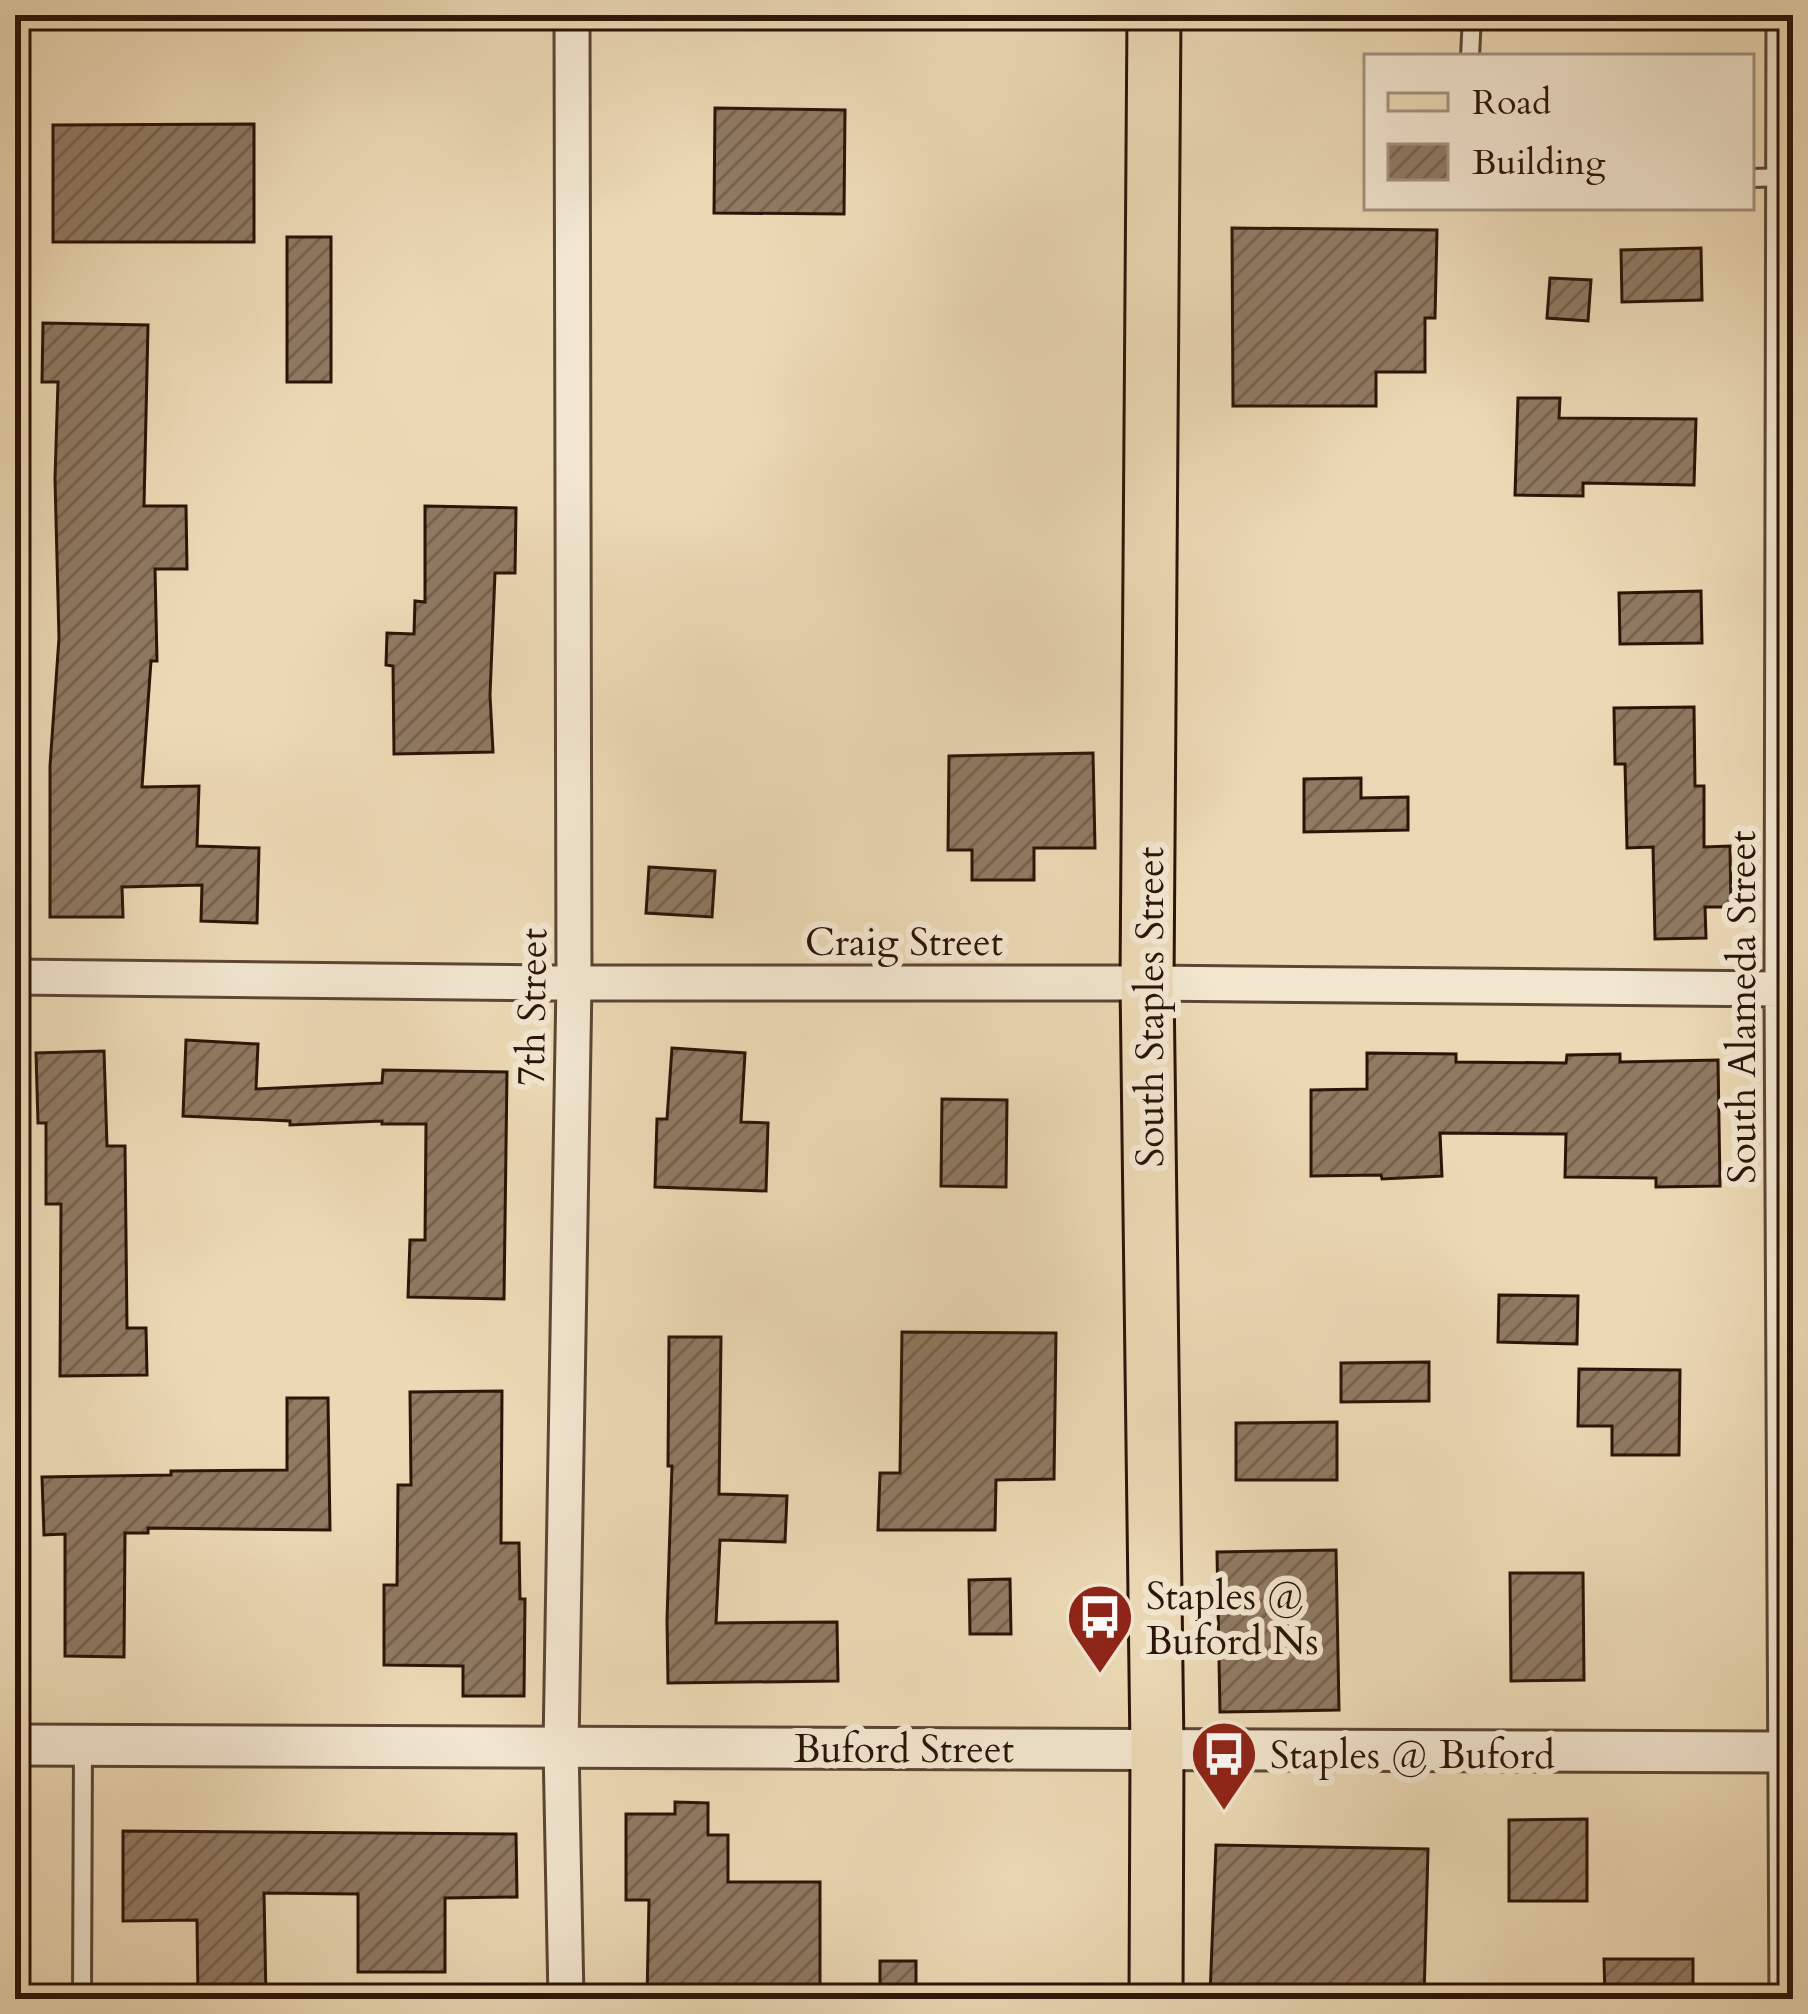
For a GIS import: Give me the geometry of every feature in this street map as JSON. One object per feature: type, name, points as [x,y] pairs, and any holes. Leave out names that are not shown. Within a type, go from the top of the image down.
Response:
[{"type":"main road","name":"South Staples Street","points":[[1154,15],[1147,983],[1156,1999]]},
{"type":"street","name":"7th Street","points":[[566,1999],[561,1746],[574,983],[572,15]]},
{"type":"street","name":"South Alameda Street","points":[[1784,15],[1768,178],[1787,989],[1786,1999]]},
{"type":"street","name":"Craig Street","points":[[15,977],[1787,989]]},
{"type":"street","name":"Buford Street","points":[[15,1744],[1789,1752]]},
{"type":"lane","points":[[1471,54],[1472,15]]},
{"type":"lane","points":[[82,1745],[82,1999]]},
{"type":"building","points":[[715,108],[845,110],[844,214],[714,213]]},
{"type":"building","points":[[254,124],[254,242],[53,242],[53,125]]},
{"type":"building","points":[[1232,228],[1437,230],[1435,318],[1425,318],[1425,372],[1376,372],[1376,406],[1233,406]]},
{"type":"building","points":[[287,237],[331,237],[331,382],[287,382]]},
{"type":"building","points":[[1701,248],[1702,300],[1622,302],[1621,250]]},
{"type":"building","points":[[1550,278],[1591,280],[1588,321],[1547,318]]},
{"type":"building","points":[[43,323],[148,325],[144,506],[186,506],[187,569],[155,569],[157,661],[151,661],[142,787],[199,786],[197,846],[259,848],[257,923],[201,921],[202,885],[122,887],[123,917],[50,917],[50,766],[59,638],[58,382],[42,382]]},
{"type":"building","points":[[1518,398],[1560,398],[1559,418],[1696,419],[1694,485],[1583,483],[1583,496],[1515,495]]},
{"type":"building","points":[[425,506],[516,508],[515,573],[495,573],[490,695],[493,752],[394,754],[393,666],[386,665],[387,633],[414,634],[415,601],[425,602]]},
{"type":"building","points":[[1701,591],[1702,643],[1620,644],[1619,593]]},
{"type":"building","points":[[1694,707],[1695,786],[1704,786],[1704,847],[1730,846],[1731,907],[1705,907],[1706,938],[1655,939],[1653,847],[1627,848],[1625,764],[1615,764],[1614,708]]},
{"type":"building","points":[[1093,753],[1095,848],[1034,848],[1034,880],[972,880],[972,850],[948,850],[949,756]]},
{"type":"building","points":[[1361,778],[1361,798],[1408,797],[1408,830],[1304,832],[1304,779]]},
{"type":"building","points":[[649,867],[715,871],[712,917],[646,913]]},
{"type":"building","points":[[186,1040],[258,1044],[256,1089],[382,1083],[383,1070],[507,1072],[504,1299],[408,1297],[410,1240],[425,1240],[426,1124],[290,1125],[290,1121],[183,1116]]},
{"type":"building","points":[[672,1048],[745,1053],[741,1122],[768,1123],[766,1191],[655,1187],[657,1119],[667,1119]]},
{"type":"building","points":[[104,1051],[107,1146],[125,1146],[127,1328],[146,1328],[147,1375],[60,1376],[61,1204],[46,1204],[46,1123],[38,1123],[36,1053]]},
{"type":"building","points":[[1367,1053],[1456,1054],[1456,1062],[1566,1063],[1567,1055],[1620,1054],[1620,1062],[1718,1060],[1720,1186],[1656,1187],[1656,1178],[1565,1177],[1566,1134],[1440,1133],[1442,1176],[1311,1176],[1311,1090],[1367,1089]]},
{"type":"building","points":[[942,1099],[1007,1100],[1006,1187],[941,1186]]},
{"type":"building","points":[[1499,1295],[1578,1296],[1577,1344],[1498,1342]]},
{"type":"building","points":[[902,1332],[1056,1333],[1054,1479],[996,1480],[995,1530],[878,1530],[880,1473],[900,1473]]},
{"type":"building","points":[[669,1337],[721,1337],[719,1494],[787,1496],[785,1542],[720,1540],[716,1623],[837,1622],[838,1681],[668,1683]]},
{"type":"building","points":[[1429,1362],[1429,1401],[1341,1402],[1341,1363]]},
{"type":"building","points":[[1579,1369],[1680,1370],[1679,1455],[1612,1455],[1612,1426],[1578,1426]]},
{"type":"building","points":[[502,1391],[501,1543],[519,1543],[520,1599],[525,1599],[524,1696],[463,1696],[463,1666],[384,1665],[384,1585],[397,1585],[398,1485],[411,1485],[410,1392]]},
{"type":"building","points":[[287,1398],[328,1398],[330,1530],[148,1528],[148,1533],[125,1533],[124,1657],[65,1656],[65,1534],[44,1535],[42,1477],[287,1470]]},
{"type":"building","points":[[1337,1422],[1337,1480],[1236,1480],[1236,1423]]},
{"type":"building","points":[[1336,1550],[1339,1710],[1220,1712],[1217,1552]]},
{"type":"building","points":[[1510,1573],[1583,1573],[1584,1680],[1511,1681]]},
{"type":"building","points":[[1010,1579],[1011,1634],[970,1634],[969,1580]]},
{"type":"building","points":[[675,1802],[708,1803],[708,1835],[728,1835],[728,1882],[820,1882],[820,1999],[647,1999],[649,1900],[626,1900],[626,1814],[675,1814]]},
{"type":"building","points":[[1587,1819],[1587,1901],[1509,1901],[1509,1820]]},
{"type":"building","points":[[123,1831],[516,1834],[517,1897],[445,1898],[445,1972],[358,1972],[358,1894],[264,1893],[266,1999],[198,1999],[197,1920],[123,1921]]},
{"type":"building","points":[[1216,1845],[1428,1849],[1424,1998],[1210,1995]]},
{"type":"building","points":[[1604,1959],[1693,1959],[1693,1999],[1605,1999]]},
{"type":"building","points":[[880,1961],[916,1961],[916,1999],[880,1999]]},
{"type":"place","name":"Staples @ Buford Ns","points":[[1100,1676]]},
{"type":"place","name":"Staples @ Buford","points":[[1224,1813]]}]
